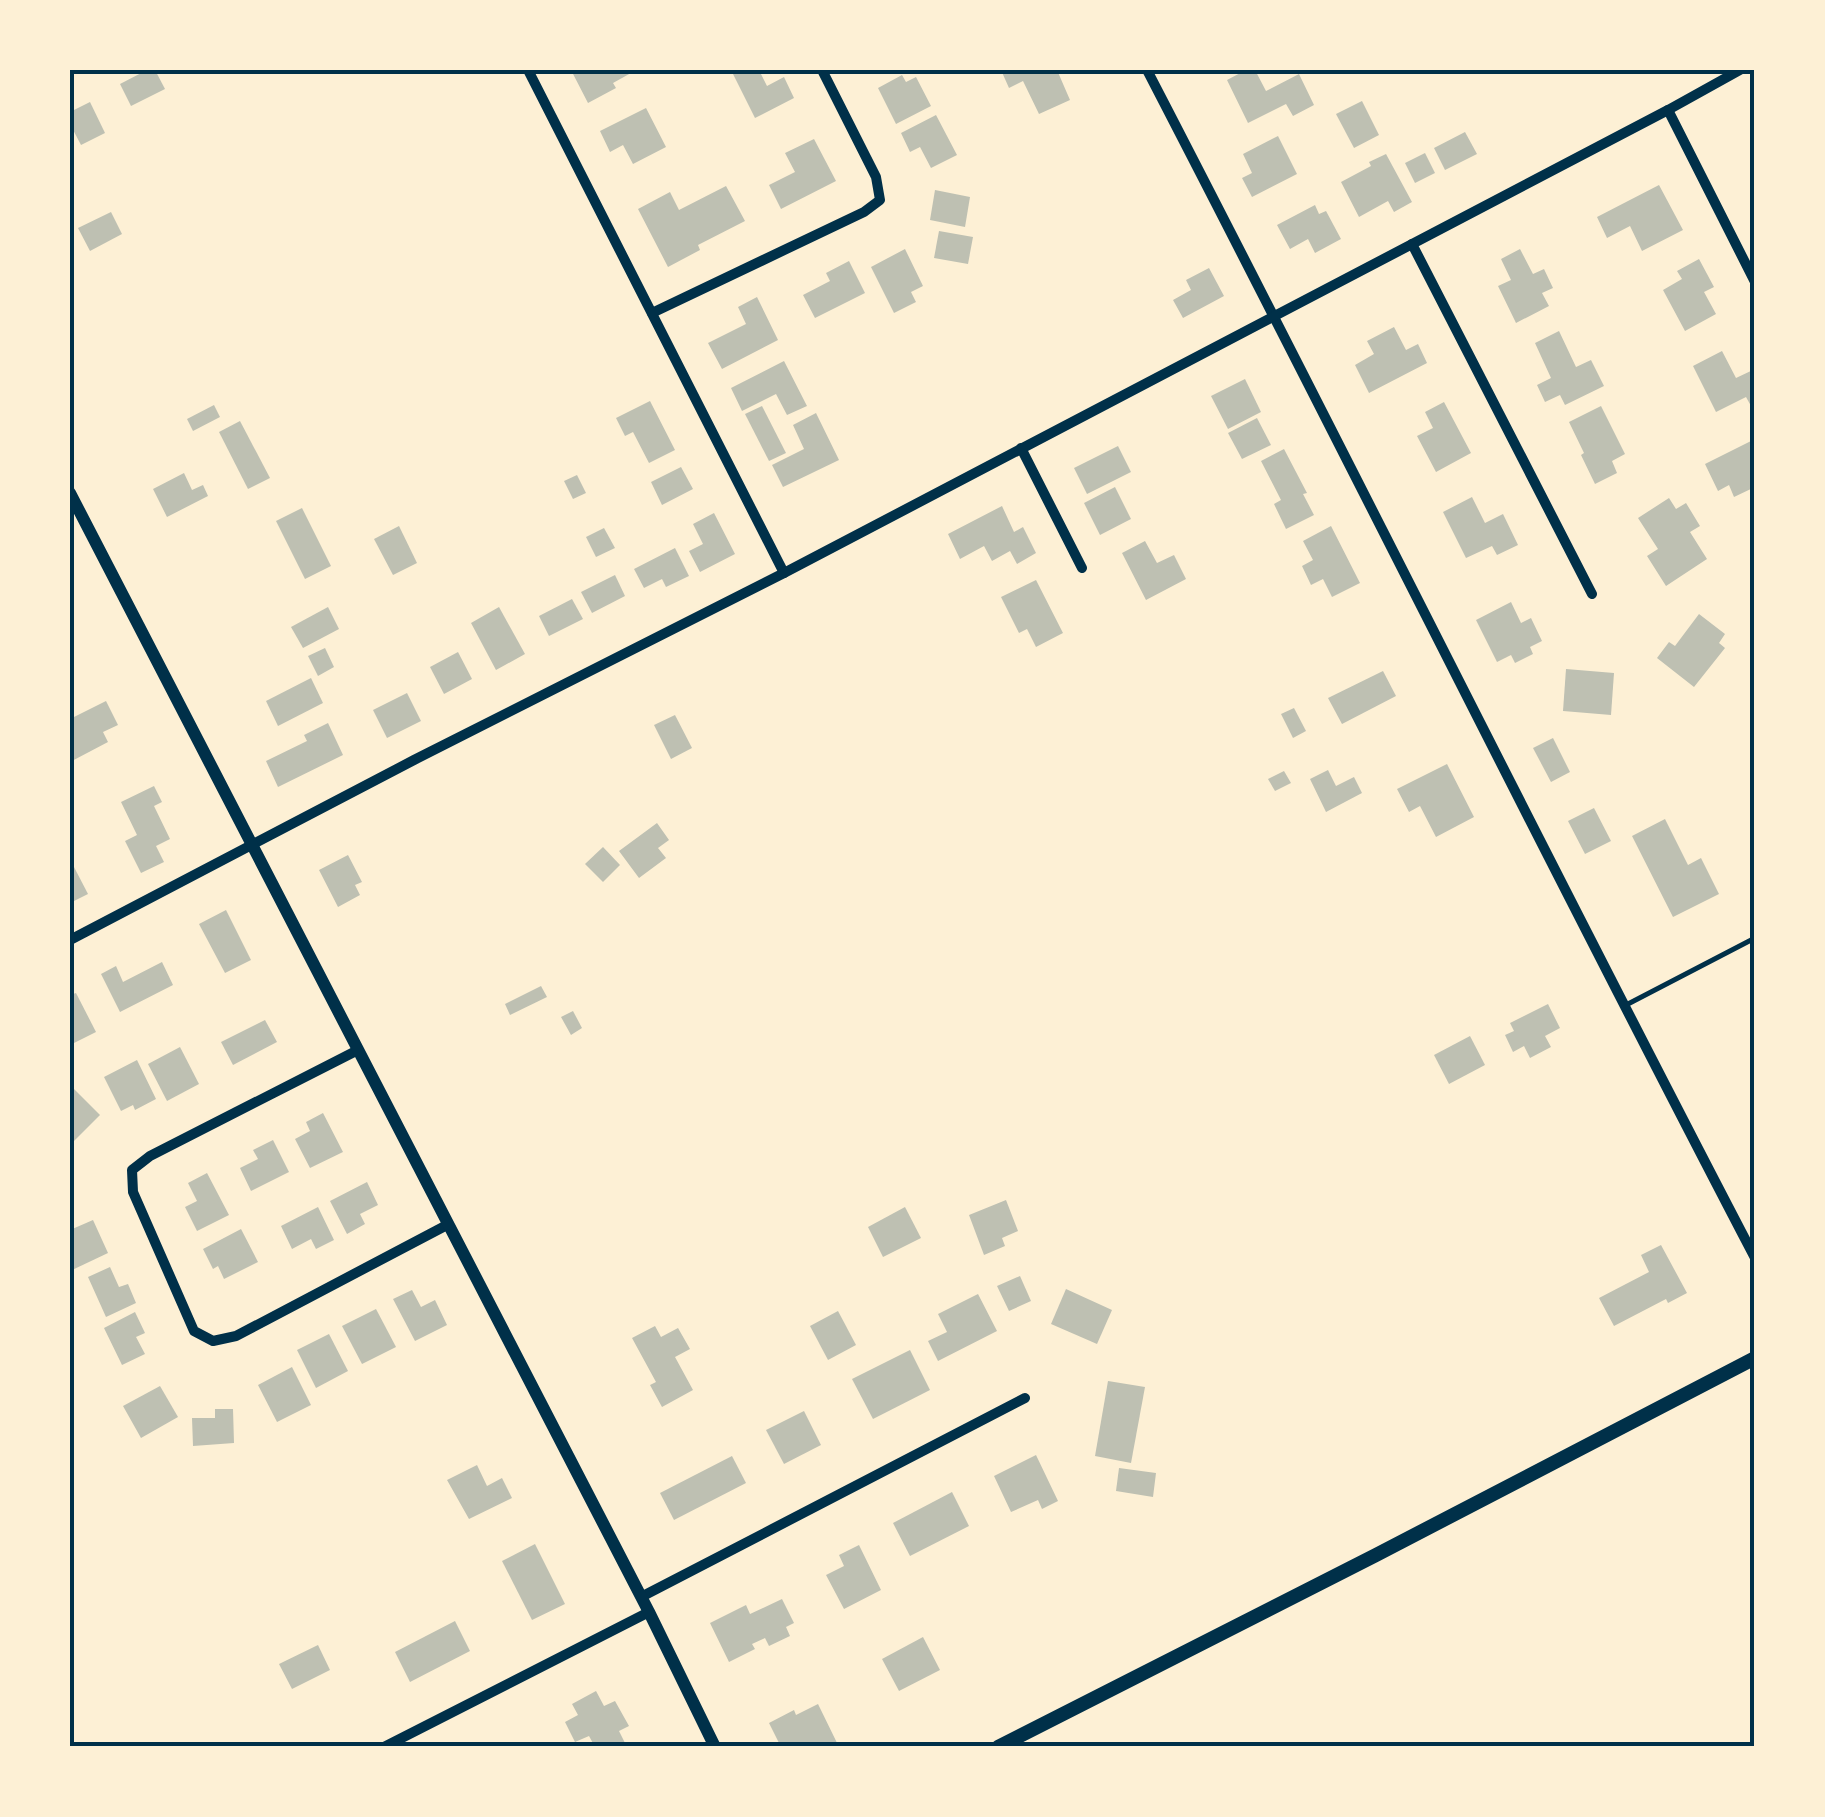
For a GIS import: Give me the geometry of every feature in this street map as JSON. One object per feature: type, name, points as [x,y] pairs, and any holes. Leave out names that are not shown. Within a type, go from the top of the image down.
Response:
[{"type":"main road","points":[[998,1747],[1755,1358]]},
{"type":"street","points":[[528,70],[784,573]]},
{"type":"street","points":[[652,313],[864,212],[880,200],[876,177],[822,70]]},
{"type":"street","points":[[1147,70],[1755,1258]]},
{"type":"street","points":[[70,940],[784,573],[1740,70]]},
{"type":"street","points":[[1668,110],[1755,282]]},
{"type":"street","points":[[1412,244],[1592,594]]},
{"type":"street","points":[[1021,448],[1082,568]]},
{"type":"street","points":[[70,493],[649,1612],[715,1747]]},
{"type":"street","points":[[358,1050],[150,1156],[132,1170],[133,1192],[194,1331],[213,1341],[236,1336],[447,1225]]},
{"type":"street","points":[[641,1597],[1025,1398]]},
{"type":"street","points":[[384,1747],[649,1612]]},
{"type":"lane","points":[[1624,1006],[1755,938]]},
{"type":"building","points":[[155,70],[165,89],[131,106],[120,84]]},
{"type":"building","points":[[571,70],[631,73],[613,83],[616,88],[588,103]]},
{"type":"building","points":[[731,70],[759,70],[767,86],[784,77],[794,98],[755,118]]},
{"type":"building","points":[[1001,70],[1057,70],[1070,100],[1039,114],[1023,81],[1009,88]]},
{"type":"building","points":[[1246,70],[1255,70],[1266,91],[1299,74],[1314,105],[1293,116],[1286,104],[1248,123],[1227,80]]},
{"type":"building","points":[[902,75],[906,82],[916,77],[931,106],[896,124],[878,88]]},
{"type":"building","points":[[1362,101],[1379,135],[1354,148],[1336,114]]},
{"type":"building","points":[[90,102],[105,133],[81,145],[70,124],[70,112]]},
{"type":"building","points":[[646,108],[666,147],[633,164],[623,145],[610,152],[600,131]]},
{"type":"building","points":[[936,115],[957,155],[931,168],[920,147],[910,152],[901,133]]},
{"type":"building","points":[[1465,132],[1477,154],[1445,170],[1434,148]]},
{"type":"building","points":[[1278,136],[1297,174],[1252,197],[1242,178],[1252,173],[1243,154]]},
{"type":"building","points":[[814,139],[836,181],[781,209],[769,185],[795,172],[785,153]]},
{"type":"building","points":[[1425,153],[1435,173],[1415,183],[1405,163]]},
{"type":"building","points":[[1386,154],[1412,202],[1394,212],[1388,201],[1359,217],[1341,182]]},
{"type":"building","points":[[1659,185],[1683,230],[1642,251],[1630,226],[1607,238],[1597,217]]},
{"type":"building","points":[[726,186],[745,221],[698,245],[700,250],[668,267],[638,209],[670,192],[679,210]]},
{"type":"building","points":[[935,190],[970,197],[965,227],[930,220]]},
{"type":"building","points":[[1315,205],[1319,214],[1326,211],[1341,239],[1315,253],[1308,239],[1290,249],[1277,225]]},
{"type":"building","points":[[111,212],[122,234],[90,251],[78,228]]},
{"type":"building","points":[[939,231],[973,237],[968,264],[934,258]]},
{"type":"building","points":[[905,249],[923,286],[911,292],[916,302],[894,313],[871,267]]},
{"type":"building","points":[[1520,249],[1533,274],[1544,269],[1553,288],[1542,293],[1549,306],[1516,323],[1498,286],[1511,280],[1501,259]]},
{"type":"building","points":[[1699,259],[1714,287],[1704,292],[1716,314],[1685,331],[1663,290],[1682,279],[1677,271]]},
{"type":"building","points":[[849,261],[865,293],[815,318],[803,295],[830,281],[826,273]]},
{"type":"building","points":[[1209,268],[1224,296],[1183,318],[1173,300],[1191,290],[1186,280]]},
{"type":"building","points":[[757,297],[778,340],[722,369],[708,343],[746,324],[738,307]]},
{"type":"building","points":[[1394,327],[1406,350],[1418,344],[1427,363],[1369,393],[1355,365],[1374,354],[1367,341]]},
{"type":"building","points":[[1559,331],[1576,367],[1591,360],[1604,386],[1565,405],[1560,395],[1545,402],[1537,385],[1551,378],[1535,343]]},
{"type":"building","points":[[1722,351],[1736,378],[1755,369],[1755,404],[1751,406],[1746,397],[1716,412],[1693,366]]},
{"type":"building","points":[[784,361],[807,406],[787,415],[776,394],[742,411],[731,388]]},
{"type":"building","points":[[1245,379],[1261,412],[1228,429],[1211,396]]},
{"type":"building","points":[[650,401],[675,450],[649,463],[633,432],[625,436],[616,418]]},
{"type":"building","points":[[1444,402],[1471,453],[1436,472],[1417,436],[1433,428],[1425,412]]},
{"type":"building","points":[[214,405],[220,417],[193,431],[187,419]]},
{"type":"building","points":[[762,406],[786,453],[769,461],[745,414]]},
{"type":"building","points":[[1601,406],[1625,454],[1612,461],[1617,473],[1595,484],[1569,422]]},
{"type":"building","points":[[816,413],[839,460],[783,487],[772,465],[804,449],[793,425]]},
{"type":"building","points":[[1257,418],[1271,445],[1242,459],[1228,433]]},
{"type":"building","points":[[240,421],[270,478],[248,489],[219,432]]},
{"type":"building","points":[[1753,440],[1755,487],[1734,497],[1729,485],[1718,491],[1705,464]]},
{"type":"building","points":[[1118,446],[1131,472],[1087,494],[1074,468]]},
{"type":"building","points":[[1284,449],[1314,515],[1286,529],[1274,504],[1281,500],[1261,461]]},
{"type":"building","points":[[681,467],[693,489],[662,505],[651,482]]},
{"type":"building","points":[[184,473],[192,490],[203,485],[208,496],[167,517],[153,489]]},
{"type":"building","points":[[577,475],[586,493],[573,499],[564,481]]},
{"type":"building","points":[[1115,487],[1131,519],[1100,535],[1084,503]]},
{"type":"building","points":[[1472,497],[1485,523],[1503,514],[1518,545],[1497,555],[1492,546],[1466,558],[1443,512]]},
{"type":"building","points":[[1669,498],[1676,509],[1686,503],[1700,526],[1690,532],[1707,559],[1666,586],[1647,556],[1658,549],[1638,518]]},
{"type":"building","points":[[1002,506],[1014,532],[1023,527],[1036,553],[1017,564],[1010,551],[992,561],[984,546],[960,559],[948,534]]},
{"type":"building","points":[[302,508],[331,566],[305,579],[276,521]]},
{"type":"building","points":[[714,513],[735,554],[700,572],[689,551],[703,544],[693,524]]},
{"type":"building","points":[[399,526],[417,563],[393,575],[374,539]]},
{"type":"building","points":[[1331,526],[1360,583],[1332,597],[1323,579],[1311,585],[1302,566],[1313,560],[1303,541]]},
{"type":"building","points":[[604,528],[615,548],[596,557],[586,537]]},
{"type":"building","points":[[1145,541],[1157,563],[1174,555],[1186,579],[1146,600],[1122,553]]},
{"type":"building","points":[[675,548],[689,576],[666,587],[662,579],[644,588],[634,569]]},
{"type":"building","points":[[615,575],[625,596],[592,613],[581,592]]},
{"type":"building","points":[[1036,580],[1063,633],[1036,647],[1027,629],[1019,633],[1001,597]]},
{"type":"building","points":[[572,599],[583,619],[549,636],[539,616]]},
{"type":"building","points":[[1511,602],[1521,623],[1531,618],[1542,641],[1530,647],[1533,654],[1515,663],[1511,655],[1497,662],[1476,620]]},
{"type":"building","points":[[328,607],[339,629],[303,648],[291,627]]},
{"type":"building","points":[[499,607],[525,654],[496,670],[471,623]]},
{"type":"building","points":[[1699,614],[1725,634],[1719,643],[1725,648],[1694,687],[1657,658],[1669,642],[1675,646]]},
{"type":"building","points":[[325,648],[334,667],[318,676],[308,656]]},
{"type":"building","points":[[458,652],[472,679],[444,694],[430,667]]},
{"type":"building","points":[[1566,669],[1614,673],[1611,715],[1563,711]]},
{"type":"building","points":[[1383,671],[1396,696],[1342,724],[1328,698]]},
{"type":"building","points":[[311,678],[323,703],[278,726],[266,701]]},
{"type":"building","points":[[407,693],[421,721],[387,738],[373,710]]},
{"type":"building","points":[[106,701],[118,725],[103,732],[108,742],[70,762],[70,719]]},
{"type":"building","points":[[1294,708],[1306,731],[1293,738],[1281,714]]},
{"type":"building","points":[[675,715],[692,748],[671,759],[654,725]]},
{"type":"building","points":[[328,723],[343,755],[278,787],[266,761],[307,741],[304,735]]},
{"type":"building","points":[[1553,738],[1570,772],[1551,782],[1533,748]]},
{"type":"building","points":[[1447,764],[1474,817],[1436,837],[1420,806],[1409,812],[1397,789]]},
{"type":"building","points":[[1328,770],[1336,786],[1354,777],[1362,793],[1326,812],[1310,779]]},
{"type":"building","points":[[1284,771],[1291,783],[1275,791],[1268,779]]},
{"type":"building","points":[[154,786],[162,802],[154,806],[170,839],[156,846],[164,862],[141,873],[125,841],[137,835],[121,802]]},
{"type":"building","points":[[1594,808],[1611,841],[1585,854],[1568,821]]},
{"type":"building","points":[[1665,819],[1688,865],[1701,858],[1719,894],[1673,917],[1632,836]]},
{"type":"building","points":[[657,823],[669,840],[658,848],[666,858],[639,878],[619,851]]},
{"type":"building","points":[[603,847],[620,865],[603,882],[585,864]]},
{"type":"building","points":[[348,855],[362,882],[355,885],[360,895],[338,907],[319,870]]},
{"type":"building","points":[[74,867],[88,894],[70,903],[70,869]]},
{"type":"building","points":[[226,910],[251,960],[225,973],[199,924]]},
{"type":"building","points":[[162,962],[173,985],[120,1012],[101,974],[116,966],[123,982]]},
{"type":"building","points":[[541,986],[547,997],[510,1015],[505,1004]]},
{"type":"building","points":[[76,993],[96,1032],[70,1045],[70,995]]},
{"type":"building","points":[[1548,1004],[1560,1028],[1545,1036],[1551,1047],[1530,1058],[1524,1046],[1513,1052],[1505,1035],[1514,1031],[1510,1023]]},
{"type":"building","points":[[573,1011],[582,1028],[571,1035],[561,1017]]},
{"type":"building","points":[[265,1020],[277,1042],[233,1065],[221,1042]]},
{"type":"building","points":[[1470,1036],[1485,1065],[1449,1084],[1434,1055]]},
{"type":"building","points":[[180,1047],[199,1084],[167,1101],[148,1064]]},
{"type":"building","points":[[137,1060],[156,1099],[135,1110],[133,1105],[121,1111],[104,1077]]},
{"type":"building","points":[[70,1085],[100,1115],[74,1141],[70,1136]]},
{"type":"building","points":[[323,1113],[343,1152],[310,1168],[295,1139],[310,1131],[306,1122]]},
{"type":"building","points":[[273,1140],[289,1172],[251,1191],[240,1168],[258,1159],[253,1150]]},
{"type":"building","points":[[207,1173],[229,1215],[197,1231],[185,1207],[197,1201],[188,1183]]},
{"type":"building","points":[[367,1182],[378,1205],[360,1214],[365,1224],[347,1234],[330,1201]]},
{"type":"building","points":[[1006,1200],[1018,1231],[1002,1238],[1005,1246],[984,1255],[969,1215]]},
{"type":"building","points":[[318,1207],[334,1240],[316,1249],[311,1239],[292,1249],[281,1226]]},
{"type":"building","points":[[905,1207],[921,1238],[883,1257],[868,1227]]},
{"type":"building","points":[[93,1220],[108,1253],[70,1271],[70,1230]]},
{"type":"building","points":[[241,1229],[258,1262],[224,1279],[218,1266],[213,1269],[203,1249]]},
{"type":"building","points":[[1661,1245],[1687,1293],[1668,1303],[1666,1299],[1614,1326],[1599,1298],[1649,1272],[1641,1255]]},
{"type":"building","points":[[110,1267],[119,1287],[128,1284],[136,1303],[106,1317],[88,1277]]},
{"type":"building","points":[[1020,1276],[1031,1301],[1009,1311],[997,1286]]},
{"type":"building","points":[[1066,1289],[1112,1310],[1097,1344],[1051,1324]]},
{"type":"building","points":[[412,1290],[421,1307],[435,1300],[447,1325],[415,1341],[393,1299]]},
{"type":"building","points":[[978,1294],[997,1331],[938,1361],[928,1341],[947,1332],[938,1314]]},
{"type":"building","points":[[376,1309],[396,1347],[362,1364],[342,1326]]},
{"type":"building","points":[[838,1311],[856,1345],[828,1360],[810,1326]]},
{"type":"building","points":[[135,1312],[145,1333],[136,1337],[145,1354],[122,1365],[104,1328]]},
{"type":"building","points":[[655,1326],[661,1337],[678,1328],[690,1349],[675,1357],[693,1390],[662,1407],[650,1385],[656,1382],[632,1338]]},
{"type":"building","points":[[329,1334],[348,1371],[316,1388],[297,1350]]},
{"type":"building","points":[[910,1350],[930,1390],[873,1419],[852,1379]]},
{"type":"building","points":[[292,1367],[311,1405],[277,1422],[258,1385]]},
{"type":"building","points":[[1108,1381],[1145,1387],[1131,1463],[1095,1456]]},
{"type":"building","points":[[160,1386],[178,1417],[141,1438],[123,1406]]},
{"type":"building","points":[[215,1409],[233,1409],[234,1443],[193,1446],[192,1418],[215,1418]]},
{"type":"building","points":[[804,1411],[821,1445],[784,1464],[766,1430]]},
{"type":"building","points":[[1036,1455],[1058,1501],[1042,1509],[1038,1500],[1011,1512],[994,1476]]},
{"type":"building","points":[[732,1456],[746,1483],[674,1520],[660,1493]]},
{"type":"building","points":[[477,1465],[487,1486],[502,1478],[512,1498],[469,1519],[447,1480]]},
{"type":"building","points":[[1119,1468],[1156,1473],[1153,1497],[1116,1491]]},
{"type":"building","points":[[952,1492],[969,1526],[910,1556],[893,1523]]},
{"type":"building","points":[[535,1544],[565,1604],[532,1620],[502,1561]]},
{"type":"building","points":[[859,1545],[881,1590],[844,1609],[826,1575],[844,1566],[839,1555]]},
{"type":"building","points":[[782,1599],[794,1623],[786,1627],[790,1636],[769,1646],[765,1638],[752,1644],[755,1649],[729,1662],[710,1623],[746,1605],[750,1614]]},
{"type":"building","points":[[455,1621],[470,1651],[410,1682],[395,1652]]},
{"type":"building","points":[[923,1637],[940,1670],[899,1691],[882,1659]]},
{"type":"building","points":[[318,1645],[330,1670],[292,1689],[279,1664]]},
{"type":"building","points":[[596,1691],[604,1706],[615,1701],[629,1726],[619,1731],[627,1747],[595,1747],[589,1736],[575,1742],[565,1722],[578,1715],[572,1704]]},
{"type":"building","points":[[818,1704],[839,1747],[781,1747],[769,1723],[794,1710],[796,1715]]}]
